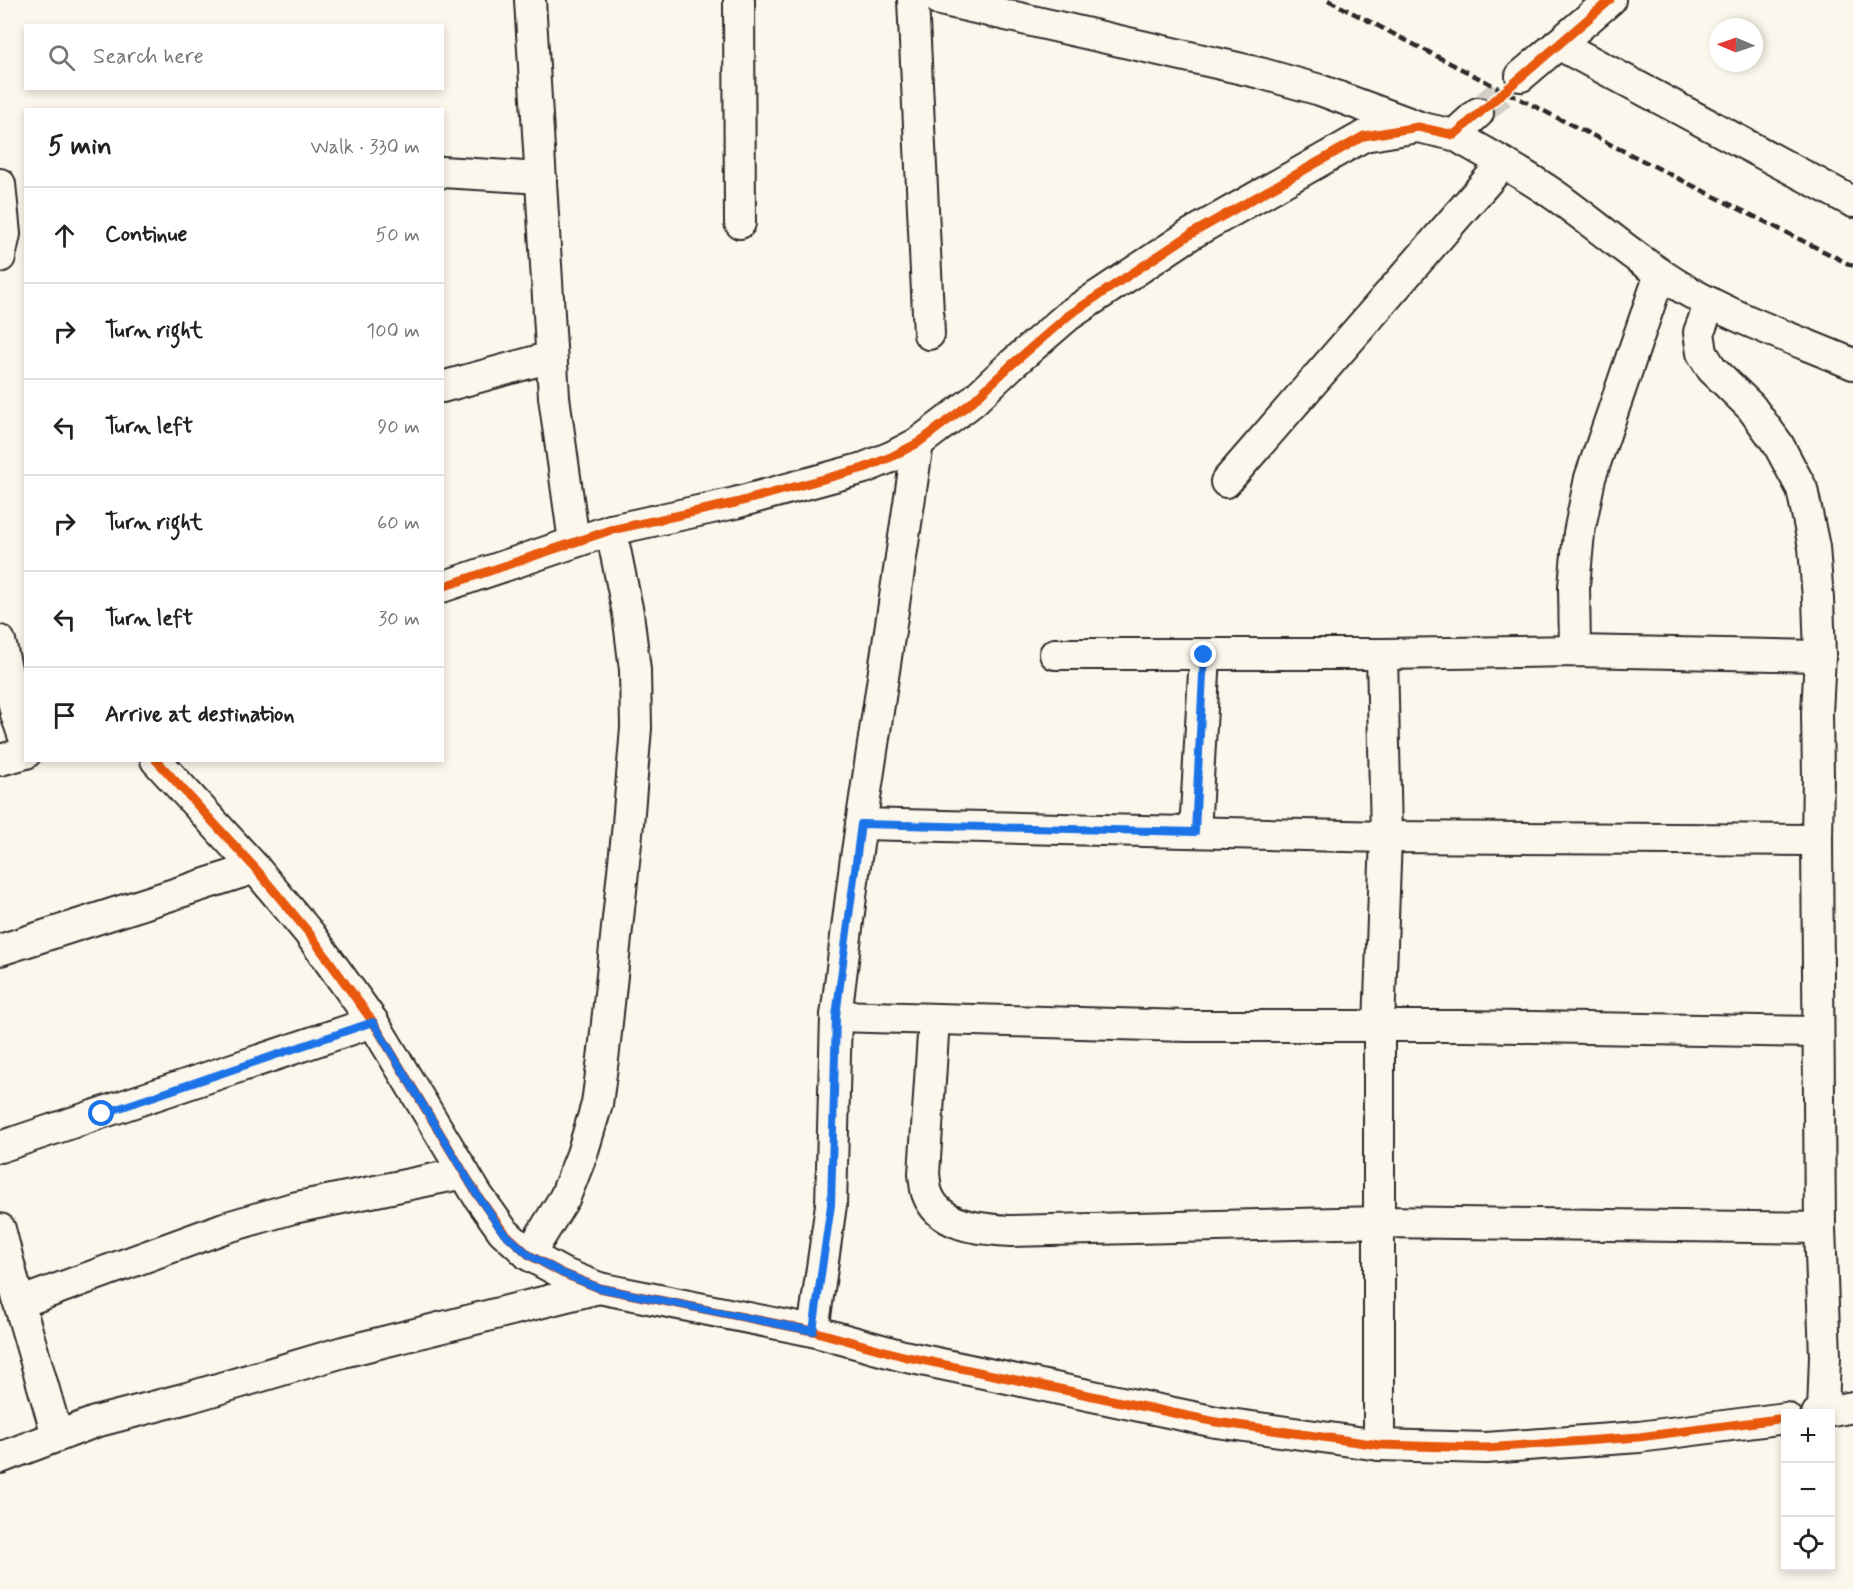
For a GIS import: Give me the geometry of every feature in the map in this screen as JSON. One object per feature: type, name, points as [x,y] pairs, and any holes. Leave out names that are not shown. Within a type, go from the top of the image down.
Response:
[{"type":"street","points":[[530,0],[554,397],[574,542]]},
{"type":"street","points":[[739,0],[740,223]]},
{"type":"street","points":[[914,0],[929,334]]},
{"type":"street","points":[[940,0],[1260,73],[1320,90],[1418,127],[1454,135],[1555,195],[1660,274],[1710,303],[1853,364]]},
{"type":"street","points":[[1521,76],[1610,0]]},
{"type":"street","points":[[1558,44],[1853,202]]},
{"type":"street","points":[[1454,135],[1478,113]]},
{"type":"street","points":[[444,586],[611,530],[735,503],[864,468],[918,443],[972,402],[1069,315],[1191,234],[1364,136],[1418,127]]},
{"type":"street","points":[[1226,482],[1503,163]]},
{"type":"street","points":[[444,172],[541,178]]},
{"type":"street","points":[[0,184],[10,241]]},
{"type":"street","points":[[1575,651],[1574,586],[1579,533],[1590,478],[1660,274]]},
{"type":"street","points":[[1710,303],[1699,332],[1702,353],[1712,369],[1752,407],[1778,444],[1802,489],[1814,547],[1820,656],[1817,713],[1818,1032],[1820,1227],[1825,1356],[1820,1409]]},
{"type":"street","points":[[444,386],[551,357]]},
{"type":"street","points":[[813,1331],[831,1205],[836,1016],[861,824],[918,443]]},
{"type":"street","points":[[529,1255],[565,1197],[582,1154],[597,1104],[604,1051],[636,728],[635,670],[628,613],[611,530]]},
{"type":"street","points":[[0,642],[24,736]]},
{"type":"street","points":[[1055,654],[1382,654],[1575,651],[1820,656]]},
{"type":"street","points":[[1379,1445],[1379,1026],[1386,837],[1382,654]]},
{"type":"street","points":[[1195,832],[1204,655]]},
{"type":"street","points":[[0,760],[24,754]]},
{"type":"street","points":[[158,762],[255,868],[309,933],[373,1022],[464,1173],[502,1231],[529,1255],[562,1273],[599,1288],[813,1331],[903,1356],[1216,1422],[1379,1445],[1498,1447],[1639,1437],[1781,1419]]},
{"type":"street","points":[[861,824],[1386,837],[1817,840]]},
{"type":"street","points":[[0,950],[255,868]]},
{"type":"street","points":[[836,1016],[1186,1026],[1379,1026],[1818,1032]]},
{"type":"street","points":[[934,1018],[924,1173],[928,1194],[937,1210],[956,1223],[980,1229],[1010,1231],[1380,1222],[1820,1227]]},
{"type":"street","points":[[0,1147],[373,1022]]},
{"type":"street","points":[[19,1303],[224,1228],[313,1203],[464,1173]]},
{"type":"street","points":[[0,1229],[57,1435]]},
{"type":"street","points":[[0,1458],[96,1422],[343,1352],[599,1288]]},
{"type":"street","points":[[1835,1410],[1853,1407]]},
{"type":"tunnel","points":[[1478,113],[1521,76]]},
{"type":"railway","points":[[1328,0],[1853,266]]},
{"type":"cycle path","points":[[444,586],[611,530],[735,503],[864,468],[891,457],[918,443],[972,402],[1069,315],[1191,234],[1364,136],[1418,127],[1454,135],[1610,0]]},
{"type":"cycle path","points":[[158,762],[255,868],[309,933],[373,1022],[478,1196],[503,1231],[529,1255],[562,1273],[599,1288],[813,1331],[903,1356],[1216,1422],[1379,1445],[1486,1448],[1639,1437],[1781,1419]]},
{"type":"route","points":[[102,1114],[373,1022],[478,1196],[502,1231],[529,1255],[562,1273],[599,1288],[813,1331],[831,1205],[836,1016],[861,824],[1195,832],[1204,655]]}]
